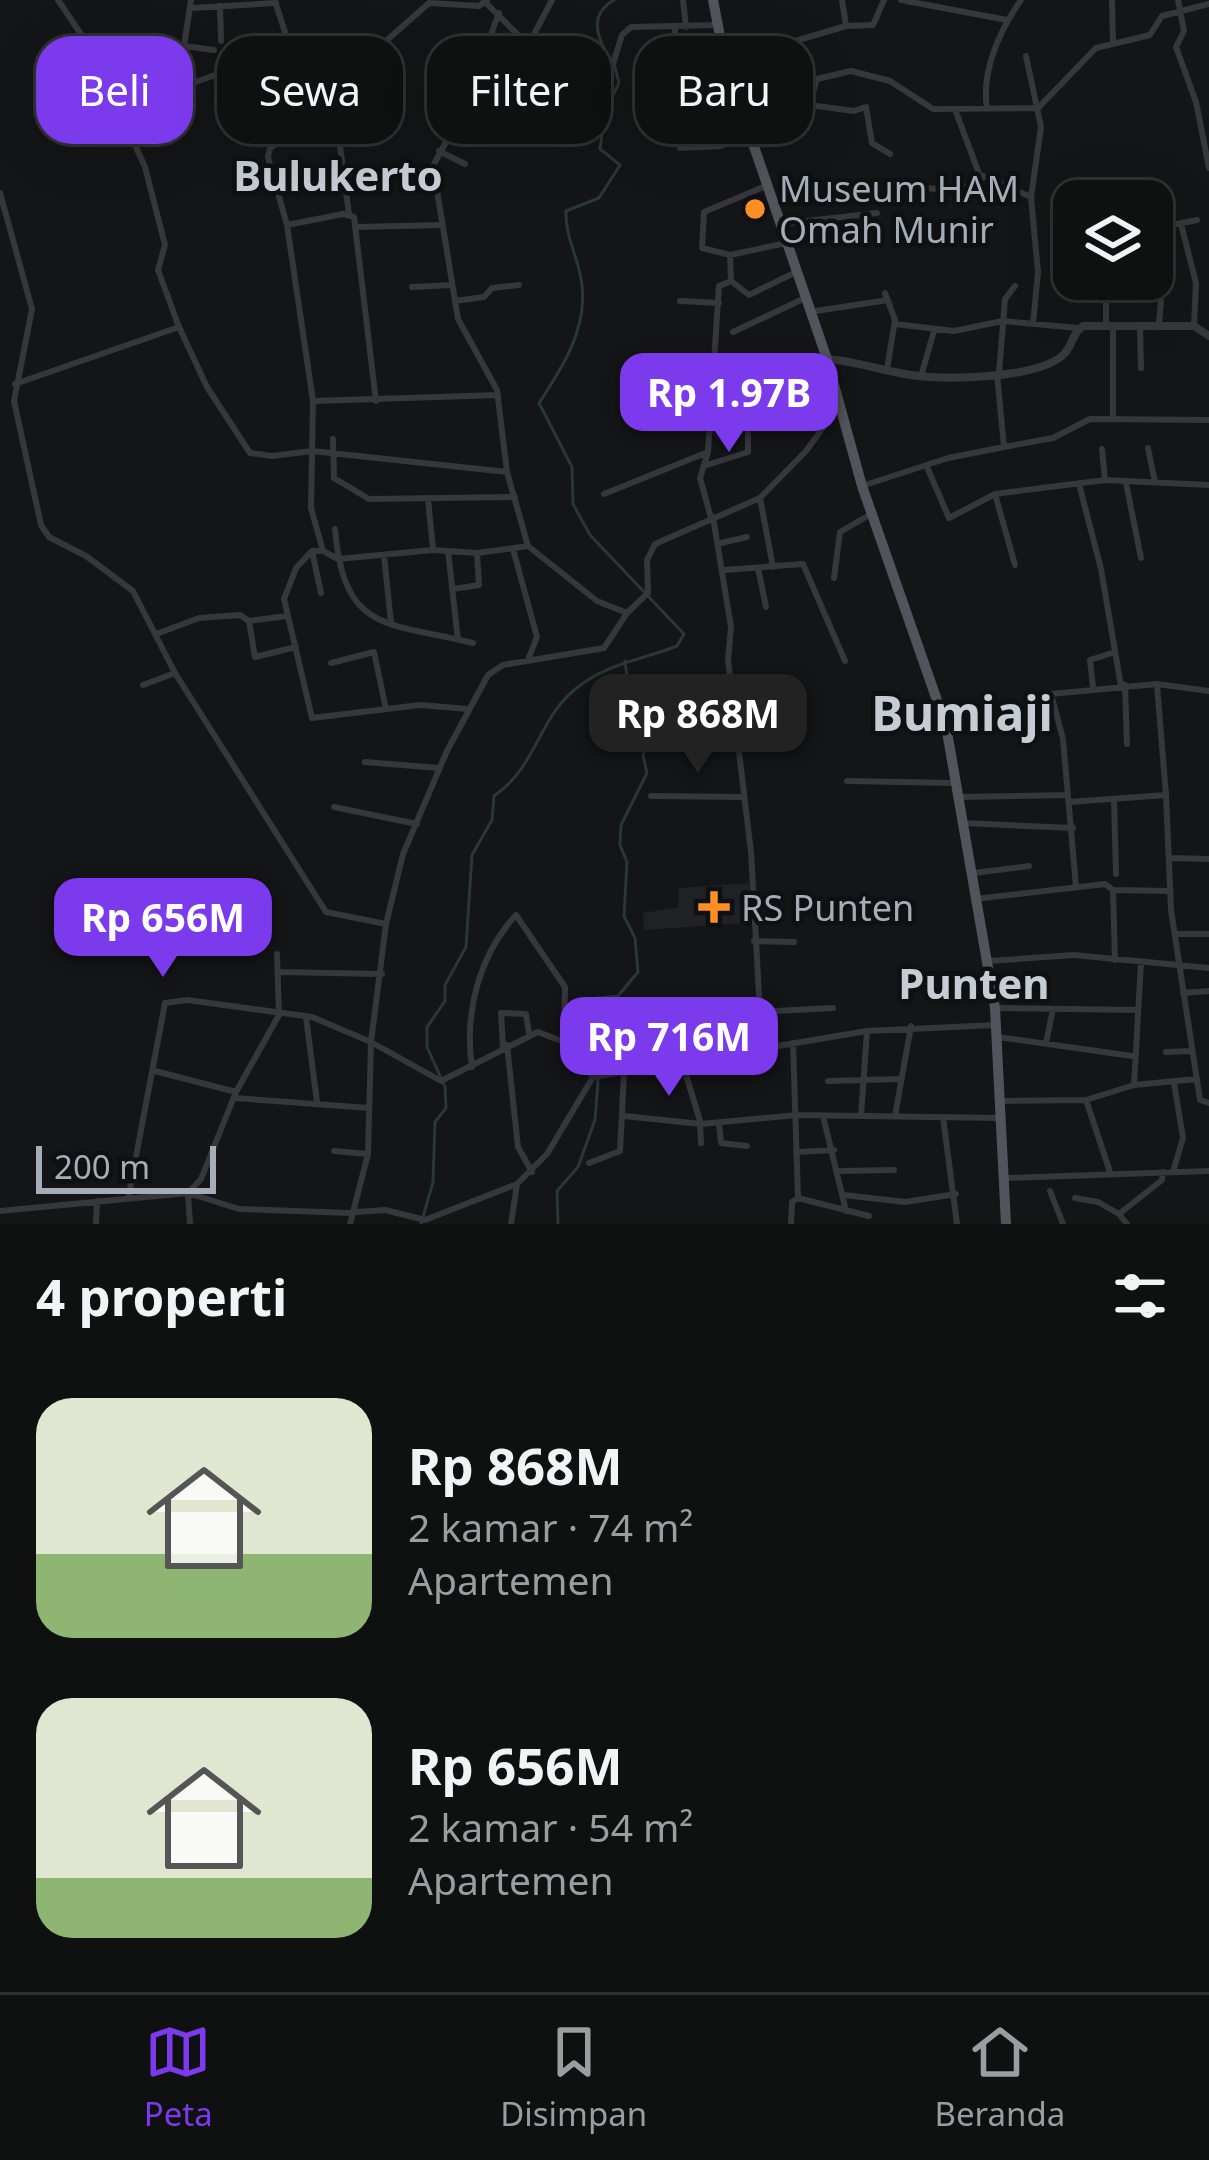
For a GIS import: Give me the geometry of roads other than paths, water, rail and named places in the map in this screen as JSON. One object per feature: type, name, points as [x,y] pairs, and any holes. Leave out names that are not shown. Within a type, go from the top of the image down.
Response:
[{"type":"main road","points":[[713,0],[720,36]]},
{"type":"main road","points":[[754,144],[828,365],[871,514],[943,715],[995,1008],[1006,1224]]},
{"type":"street","points":[[58,0],[83,36]]},
{"type":"street","points":[[534,36],[552,0]]},
{"type":"street","points":[[683,0],[686,27]]},
{"type":"street","points":[[842,0],[846,26]]},
{"type":"street","points":[[813,38],[846,26],[874,24],[884,0]]},
{"type":"street","points":[[902,0],[1007,20]]},
{"type":"street","points":[[987,108],[985,92],[994,49],[1022,0]]},
{"type":"street","points":[[1112,0],[1113,42]]},
{"type":"street","points":[[1178,0],[1184,31],[1176,47],[1196,102],[1209,168]]},
{"type":"street","points":[[393,36],[416,10],[429,3],[480,6],[486,1],[523,36]]},
{"type":"street","points":[[186,36],[192,4],[275,2],[286,36]]},
{"type":"street","points":[[813,78],[851,71],[890,81],[930,109],[1038,108],[1086,57],[1113,42],[1150,35],[1162,16],[1209,4]]},
{"type":"street","points":[[220,6],[221,36]]},
{"type":"street","points":[[491,36],[499,13]]},
{"type":"street","points":[[611,65],[627,29],[717,25]]},
{"type":"street","points":[[676,28],[676,36]]},
{"type":"street","points":[[193,47],[214,50]]},
{"type":"street","points":[[1026,56],[1041,127],[1031,197],[1038,272],[1033,324]]},
{"type":"street","points":[[865,97],[872,143],[890,154]]},
{"type":"street","points":[[813,106],[854,111],[866,107]]},
{"type":"street","points":[[956,112],[983,176],[1031,197]]},
{"type":"street","points":[[134,144],[161,219],[165,245],[158,270],[179,327],[207,387],[250,453],[272,456],[311,451],[507,472]]},
{"type":"street","points":[[276,144],[268,157],[287,225],[313,401],[311,509],[323,551]]},
{"type":"street","points":[[340,144],[349,214],[357,227],[376,401]]},
{"type":"street","points":[[443,144],[433,166],[460,325],[498,395],[507,472],[528,546],[597,601],[627,613]]},
{"type":"street","points":[[680,144],[681,149],[726,144]]},
{"type":"street","points":[[439,151],[465,164]]},
{"type":"street","points":[[892,184],[961,189],[983,176]]},
{"type":"street","points":[[768,185],[704,213],[702,249],[730,255],[786,243]]},
{"type":"street","points":[[0,193],[32,309],[16,384],[24,458],[44,531],[134,591],[175,674],[326,912],[386,924]]},
{"type":"street","points":[[781,224],[877,213]]},
{"type":"street","points":[[287,225],[349,214]]},
{"type":"street","points":[[1173,225],[1197,220]]},
{"type":"street","points":[[1181,224],[1198,299],[1194,326]]},
{"type":"street","points":[[357,227],[440,225]]},
{"type":"street","points":[[730,255],[731,281],[749,295],[794,273]]},
{"type":"street","points":[[731,281],[719,286],[708,452],[700,478],[724,570],[762,1048]]},
{"type":"street","points":[[412,287],[452,285]]},
{"type":"street","points":[[455,301],[482,297],[492,288],[519,285]]},
{"type":"street","points":[[1004,447],[998,374],[1006,294],[1015,286]]},
{"type":"street","points":[[808,312],[887,297],[895,324],[887,370]]},
{"type":"street","points":[[734,332],[802,298]]},
{"type":"street","points":[[1107,300],[1113,419]]},
{"type":"street","points":[[1159,324],[1161,301]]},
{"type":"street","points":[[680,302],[718,303]]},
{"type":"street","points":[[895,324],[934,331],[1003,322],[1078,328],[1140,323],[1194,326],[1209,336]]},
{"type":"street","points":[[1140,323],[1141,368]]},
{"type":"street","points":[[16,384],[179,327]]},
{"type":"street","points":[[710,393],[828,365],[921,376],[1038,368],[1063,356],[1078,328]]},
{"type":"street","points":[[921,376],[934,331]]},
{"type":"street","points":[[704,466],[748,452],[748,387]]},
{"type":"street","points":[[313,401],[498,395]]},
{"type":"street","points":[[350,1224],[368,1154],[371,1042],[386,924],[403,854],[468,709],[494,670],[600,650],[648,593],[646,560],[652,548],[760,498],[806,451],[838,407]]},
{"type":"street","points":[[862,486],[1053,438],[1086,419],[1209,420]]},
{"type":"street","points":[[333,439],[336,480],[364,498],[515,497]]},
{"type":"street","points":[[1102,448],[1105,480]]},
{"type":"street","points":[[1148,448],[1155,482]]},
{"type":"street","points":[[604,494],[708,452]]},
{"type":"street","points":[[927,467],[949,518],[995,494],[1024,487],[1105,480],[1209,485]]},
{"type":"street","points":[[1126,483],[1141,558]]},
{"type":"street","points":[[1079,484],[1123,685],[1127,744]]},
{"type":"street","points":[[995,494],[1015,565]]},
{"type":"street","points":[[760,498],[772,567]]},
{"type":"street","points":[[428,499],[433,550]]},
{"type":"street","points":[[834,578],[839,532],[871,514]]},
{"type":"street","points":[[335,529],[350,600],[391,625],[472,643]]},
{"type":"street","points":[[719,543],[747,537]]},
{"type":"street","points":[[313,551],[338,559],[528,546]]},
{"type":"street","points":[[513,549],[537,637],[528,660]]},
{"type":"street","points":[[313,551],[321,593]]},
{"type":"street","points":[[313,551],[284,589],[312,718],[432,704],[468,709]]},
{"type":"street","points":[[448,551],[458,640]]},
{"type":"street","points":[[453,589],[479,585],[477,553]]},
{"type":"street","points":[[384,555],[391,625]]},
{"type":"street","points":[[724,570],[803,564],[845,661]]},
{"type":"street","points":[[758,568],[766,607]]},
{"type":"street","points":[[158,634],[218,615],[243,615],[249,621],[255,656],[296,647]]},
{"type":"street","points":[[249,621],[287,616]]},
{"type":"street","points":[[331,663],[374,652],[386,709]]},
{"type":"street","points":[[1093,687],[1090,660],[1114,652]]},
{"type":"street","points":[[143,686],[175,674]]},
{"type":"street","points":[[1157,684],[1175,934],[1200,1100],[1209,1103]]},
{"type":"street","points":[[1076,887],[1063,740],[1050,696],[1093,687],[1157,684],[1209,692]]},
{"type":"street","points":[[365,762],[439,768]]},
{"type":"street","points":[[847,781],[954,783]]},
{"type":"street","points":[[957,797],[1166,795]]},
{"type":"street","points":[[651,796],[744,797]]},
{"type":"street","points":[[1114,799],[1116,874]]},
{"type":"street","points":[[334,807],[417,824]]},
{"type":"street","points":[[961,823],[1073,829]]},
{"type":"street","points":[[1170,858],[1209,859]]},
{"type":"street","points":[[970,873],[1029,866]]},
{"type":"street","points":[[975,898],[1102,883],[1113,890],[1171,891]]},
{"type":"street","points":[[1113,890],[1115,960]]},
{"type":"street","points":[[472,1067],[469,1031],[478,976],[516,915],[565,987],[564,1042]]},
{"type":"street","points":[[1175,934],[1209,934]]},
{"type":"street","points":[[754,941],[794,942]]},
{"type":"street","points":[[190,1224],[188,1193],[201,1179],[235,1095],[279,1015],[277,954]]},
{"type":"street","points":[[989,961],[1060,955],[1209,968]]},
{"type":"street","points":[[1134,1085],[1132,1056],[1141,963]]},
{"type":"street","points":[[279,972],[382,974]]},
{"type":"street","points":[[1183,993],[1209,991]]},
{"type":"street","points":[[128,1199],[163,1005],[168,1001],[332,1022],[433,1080],[451,1078],[529,1033],[564,1042],[597,1077]]},
{"type":"street","points":[[759,1012],[832,1008]]},
{"type":"street","points":[[995,1008],[1138,1010]]},
{"type":"street","points":[[1046,1043],[1053,1009]]},
{"type":"street","points":[[529,1033],[526,1014],[501,1013],[518,1147],[532,1172]]},
{"type":"street","points":[[306,1016],[317,1102]]},
{"type":"street","points":[[0,1211],[188,1193],[239,1210],[385,1210],[425,1220],[517,1184],[532,1172],[597,1077],[911,1026],[997,1031],[1132,1056]]},
{"type":"street","points":[[895,1116],[911,1026]]},
{"type":"street","points":[[861,1116],[867,1031]]},
{"type":"street","points":[[793,1043],[798,1198]]},
{"type":"street","points":[[1166,1052],[1191,1051]]},
{"type":"street","points":[[682,1062],[701,1143]]},
{"type":"street","points":[[154,1071],[235,1095],[369,1108]]},
{"type":"street","points":[[590,1163],[620,1150],[624,1073]]},
{"type":"street","points":[[828,1081],[901,1079]]},
{"type":"street","points":[[1000,1101],[1086,1100],[1134,1085],[1197,1079]]},
{"type":"street","points":[[1173,1172],[1183,1138],[1174,1082]]},
{"type":"street","points":[[1086,1100],[1110,1172]]},
{"type":"street","points":[[624,1117],[700,1124],[797,1115],[1000,1118]]},
{"type":"street","points":[[823,1116],[846,1211]]},
{"type":"street","points":[[943,1117],[957,1224]]},
{"type":"street","points":[[719,1123],[721,1144],[747,1146]]},
{"type":"street","points":[[799,1152],[834,1150]]},
{"type":"street","points":[[334,1151],[368,1154]]},
{"type":"street","points":[[839,1171],[894,1170]]},
{"type":"street","points":[[1119,1214],[1162,1180],[1163,1172]]},
{"type":"street","points":[[1002,1178],[1204,1172],[1207,1183]]},
{"type":"street","points":[[511,1224],[517,1184]]},
{"type":"street","points":[[1050,1191],[1065,1224]]},
{"type":"street","points":[[844,1195],[910,1202],[956,1194]]},
{"type":"street","points":[[791,1224],[792,1202],[798,1198],[868,1216]]},
{"type":"street","points":[[1076,1198],[1098,1202],[1127,1224]]},
{"type":"street","points":[[96,1224],[97,1201]]},
{"type":"waterway","points":[[599,36],[598,20],[614,0]]},
{"type":"waterway","points":[[421,1224],[433,1182],[435,1122],[446,1108],[445,1087],[427,1047],[427,1027],[445,1001],[445,985],[466,947],[472,855],[492,820],[494,796],[519,772],[552,716],[573,691],[610,669],[677,646],[684,634],[590,535],[573,504],[572,467],[539,403],[564,362],[581,318],[581,276],[566,211],[599,198],[620,165],[600,149],[605,111],[619,83],[615,67]]},
{"type":"waterway","points":[[558,1224],[557,1191],[578,1167],[595,1120],[598,1081],[589,1046],[598,998],[618,996],[638,972],[635,938],[624,916],[627,862],[620,845],[621,825],[647,773],[643,755],[652,727],[629,693],[625,661]]},
{"type":"place","name":"Museum HAM Omah Munir","points":[[755,209]]},
{"type":"place","name":"RS Punten","points":[[714,907]]},
{"type":"district","name":"Bulukerto","points":[[338,174]]},
{"type":"district","name":"Bumiaji","points":[[962,712]]},
{"type":"district","name":"Punten","points":[[974,982]]}]
